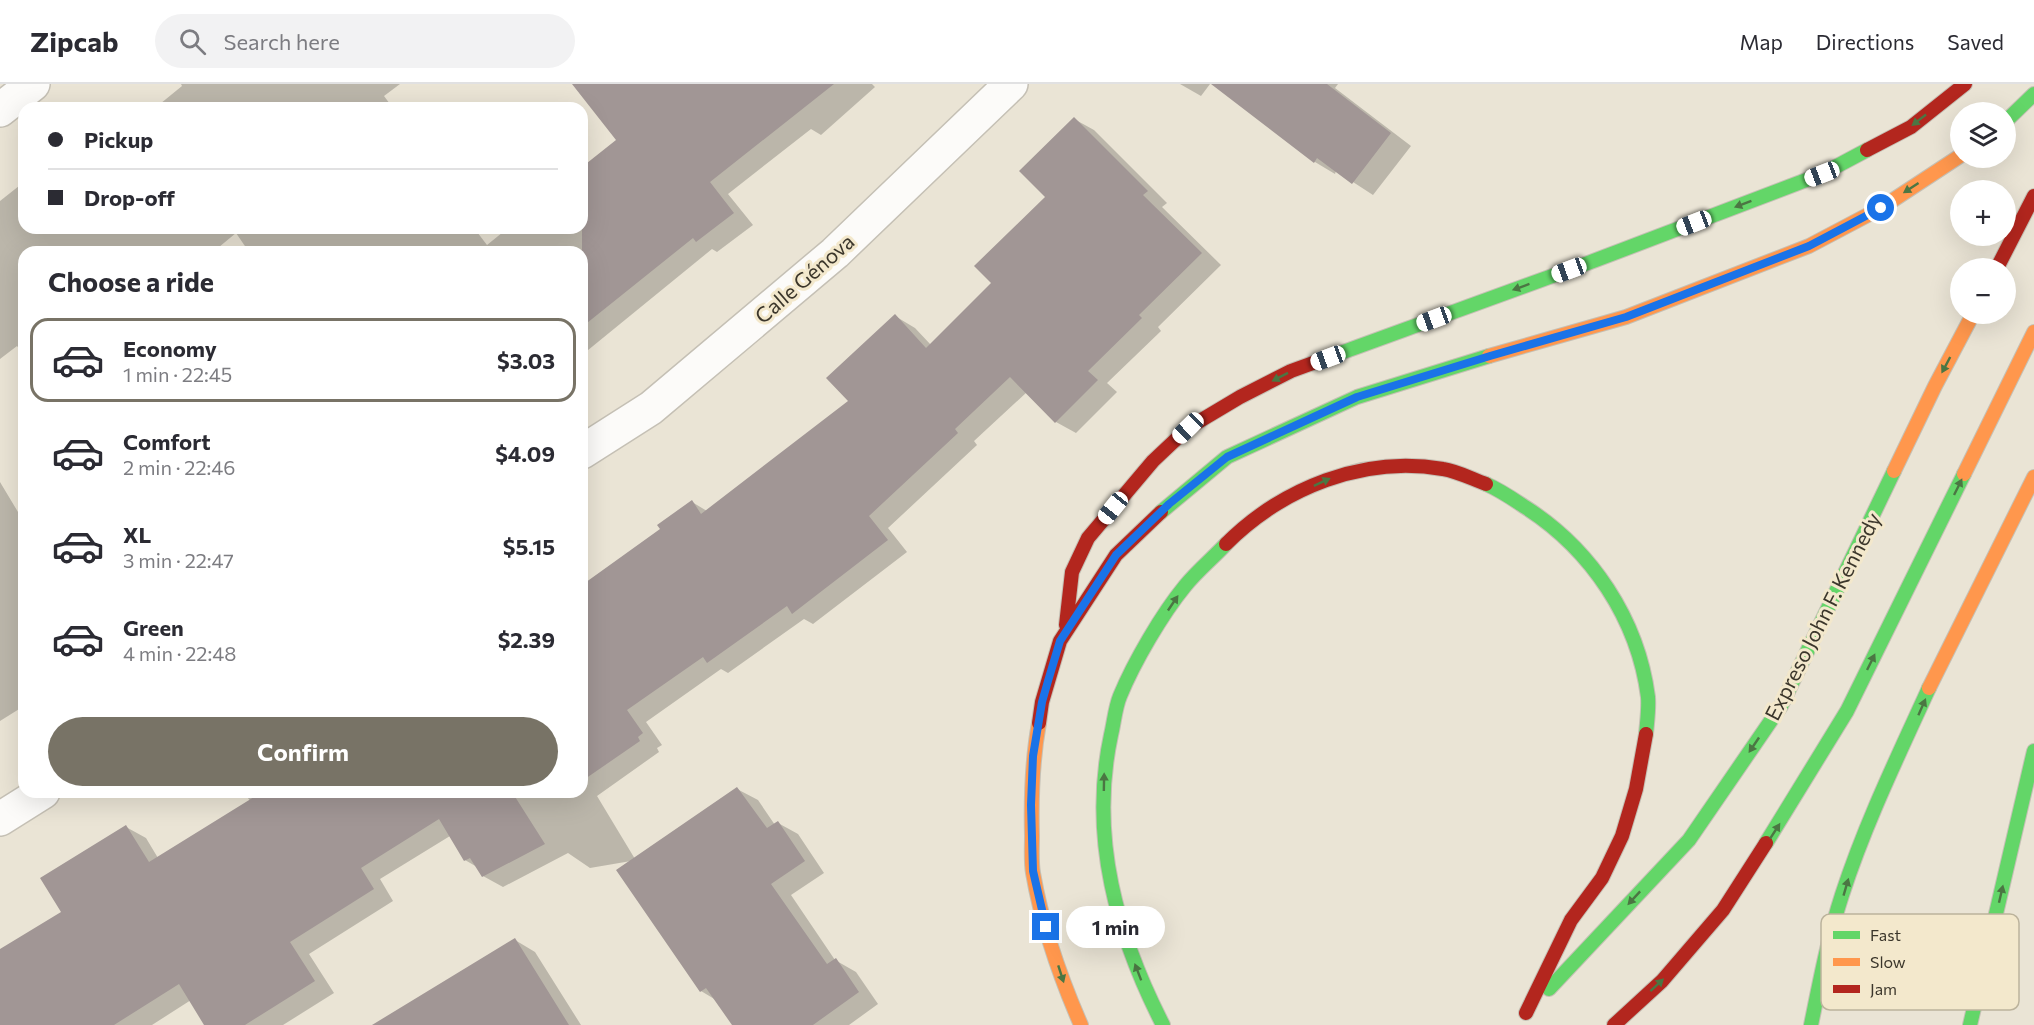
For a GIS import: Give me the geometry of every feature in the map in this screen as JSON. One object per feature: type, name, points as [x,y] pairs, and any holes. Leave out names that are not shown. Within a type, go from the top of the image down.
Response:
[{"type":"highway","points":[[1066,630],[1072,572],[1088,538],[1153,461],[1188,428],[1240,397],[1292,371],[1588,263],[1822,174],[1911,127],[1965,84]]},
{"type":"highway","points":[[2016,111],[2034,94]]},
{"type":"highway","points":[[1082,1025],[1070,1000],[1046,927],[1033,871],[1031,805],[1033,756],[1042,702],[1060,641],[1116,555],[1169,504],[1227,457],[1357,397],[1626,317],[1809,246],[1881,208],[1950,163]]},
{"type":"highway","points":[[2002,258],[2034,196]]},
{"type":"highway","name":"Expreso John F. Kennedy","points":[[1163,1025],[1143,986],[1114,900],[1103,813],[1104,767],[1119,697],[1145,646],[1185,585],[1240,530],[1289,497],[1337,475],[1386,465],[1444,469],[1493,487],[1539,516],[1573,544],[1608,589],[1628,625],[1640,660],[1648,699],[1647,737],[1636,789],[1622,836],[1602,878],[1571,920],[1522,1016],[1689,840],[1781,706],[1935,386],[1968,324]]},
{"type":"highway","points":[[1614,1025],[1662,981],[1723,910],[1785,815],[1847,711],[2034,332]]},
{"type":"highway","points":[[1838,914],[1849,876],[1960,621],[2034,477]]},
{"type":"highway","points":[[1996,914],[2034,751]]},
{"type":"highway","points":[[1811,1025],[1821,976]]},
{"type":"street","points":[[0,110],[33,84]]},
{"type":"street","name":"Calle Génova","points":[[588,448],[651,408],[835,253],[1011,84]]},
{"type":"street","points":[[0,819],[33,798]]},
{"type":"building","points":[[572,84],[834,84],[710,182],[734,213],[696,242],[693,238],[588,322],[588,246],[582,246],[582,234],[588,234],[588,162],[616,140]]},
{"type":"building","points":[[1211,84],[1327,84],[1391,133],[1352,184],[1317,158],[1314,163]]},
{"type":"building","points":[[1074,117],[1148,191],[1143,195],[1202,253],[1139,315],[1142,318],[1088,371],[1098,380],[1055,423],[1010,377],[955,429],[958,433],[869,516],[888,540],[792,614],[787,606],[707,663],[703,657],[627,710],[643,733],[638,737],[640,741],[588,777],[588,581],[660,529],[657,525],[692,500],[701,514],[848,401],[826,378],[895,314],[926,348],[991,283],[974,266],[1045,197],[1019,171]]},
{"type":"building","points":[[737,787],[767,828],[778,821],[805,861],[771,884],[827,964],[836,958],[859,992],[813,1025],[732,1025],[706,988],[700,992],[616,870]]},
{"type":"building","points":[[252,798],[516,798],[545,844],[482,877],[470,858],[464,861],[439,819],[361,868],[374,889],[290,942],[315,981],[245,1025],[204,1025],[179,984],[114,1025],[0,1025],[0,949],[61,912],[40,878],[126,825],[149,862]]},
{"type":"building","points":[[515,938],[569,1025],[372,1025]]},
{"type":"traffic: fast","points":[[2016,111],[2034,94]]},
{"type":"traffic: fast","points":[[1335,355],[1588,263],[1822,174],[1867,150]]},
{"type":"traffic: fast","points":[[1161,512],[1227,457],[1357,397],[1489,356]]},
{"type":"traffic: fast","points":[[1549,989],[1689,840],[1781,706],[1894,471]]},
{"type":"traffic: fast","points":[[1766,843],[1847,711],[1964,474]]},
{"type":"traffic: fast","points":[[1486,484],[1549,524],[1571,543],[1608,588],[1634,640],[1643,668],[1648,697],[1646,734]]},
{"type":"traffic: fast","points":[[1163,1025],[1132,956],[1112,885],[1103,811],[1105,773],[1117,705],[1133,668],[1176,597],[1226,544]]},
{"type":"traffic: fast","points":[[1837,914],[1851,869],[1882,790],[1929,688]]},
{"type":"traffic: fast","points":[[1996,914],[2034,751]]},
{"type":"traffic: fast","points":[[1811,1025],[1821,979]]},
{"type":"traffic: fast","points":[[1970,1025],[1974,1010]]},
{"type":"traffic: slow","points":[[1489,356],[1626,317],[1809,246],[1881,208],[1950,163]]},
{"type":"traffic: slow","points":[[1894,471],[1968,324]]},
{"type":"traffic: slow","points":[[1964,474],[2034,332]]},
{"type":"traffic: slow","points":[[1929,688],[2034,477]]},
{"type":"traffic: slow","points":[[1039,723],[1032,794],[1033,873],[1052,950],[1081,1025]]},
{"type":"traffic: jam","points":[[1867,150],[1911,127],[1965,84]]},
{"type":"traffic: jam","points":[[2002,258],[2034,196]]},
{"type":"traffic: jam","points":[[1066,625],[1072,572],[1088,538],[1153,461],[1188,428],[1240,397],[1291,371],[1335,355]]},
{"type":"traffic: jam","points":[[1226,544],[1248,524],[1298,492],[1326,480],[1354,472],[1384,467],[1413,466],[1448,470],[1486,484]]},
{"type":"traffic: jam","points":[[1039,723],[1042,702],[1060,641],[1116,555],[1161,512]]},
{"type":"traffic: jam","points":[[1526,1013],[1571,920],[1602,878],[1622,836],[1636,789],[1646,734]]},
{"type":"traffic: jam","points":[[1614,1025],[1662,981],[1723,910],[1766,843]]},
{"type":"route","points":[[1046,927],[1033,871],[1031,805],[1033,756],[1048,681],[1060,641],[1116,555],[1169,504],[1227,457],[1357,397],[1626,317],[1809,246],[1881,208]]}]
